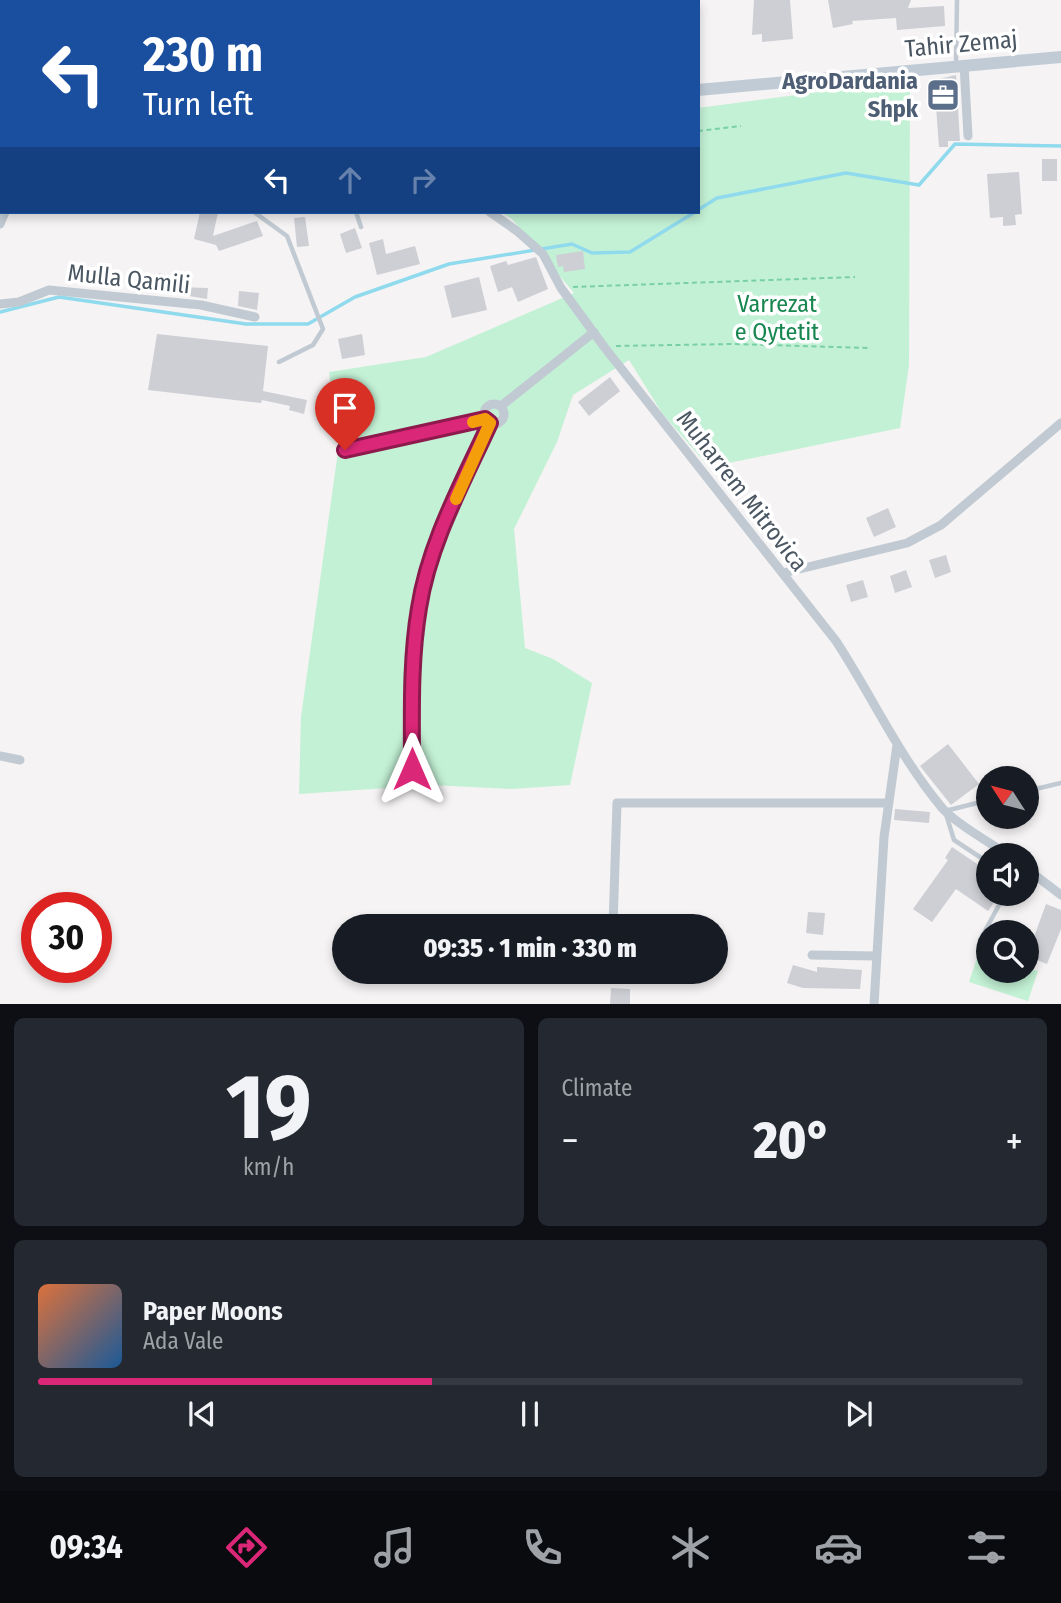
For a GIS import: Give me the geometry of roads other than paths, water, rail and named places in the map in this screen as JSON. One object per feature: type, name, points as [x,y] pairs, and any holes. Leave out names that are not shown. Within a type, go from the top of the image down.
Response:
[{"type":"main road","name":"Tahir Zemaj","points":[[700,90],[1061,57]]},
{"type":"street","points":[[960,65],[968,136]]},
{"type":"street","name":"Muharrem Mitrovica","points":[[492,214],[543,254],[561,288],[605,348],[836,641],[869,691],[897,744],[945,811],[991,843]]},
{"type":"street","name":"Mulla Qamili","points":[[0,304],[19,302],[49,290],[201,305],[255,317]]},
{"type":"street","points":[[412,769],[412,665],[426,575],[436,544],[488,421],[484,412],[489,405],[501,407],[594,332]]},
{"type":"street","points":[[345,450],[503,419],[501,407]]},
{"type":"street","points":[[783,573],[907,543],[930,531],[1061,424]]},
{"type":"street","points":[[874,1004],[889,803],[897,744]]},
{"type":"street","points":[[0,756],[20,760]]},
{"type":"street","points":[[613,914],[617,803],[889,803]]},
{"type":"street","points":[[1039,878],[1061,895]]},
{"type":"street","points":[[812,955],[876,956]]},
{"type":"lane","points":[[957,0],[960,65]]},
{"type":"lane","points":[[257,214],[287,236],[323,329],[313,345],[279,362]]},
{"type":"lane","points":[[357,214],[361,227]]},
{"type":"lane","points":[[1040,788],[1061,783]]},
{"type":"lane","points":[[976,803],[945,811],[954,840],[976,854]]},
{"type":"waterway","points":[[700,209],[717,198],[846,173],[919,185],[955,144],[1061,146]]},
{"type":"waterway","points":[[0,312],[59,297],[246,324],[308,324],[355,297],[449,264],[572,244],[592,253],[630,252],[692,214]]},
{"type":"place","name":"AgroDardania Shpk","points":[[943,95]]},
{"type":"park label","name":"Varrezat e Qytetit","points":[[777,318]]}]
